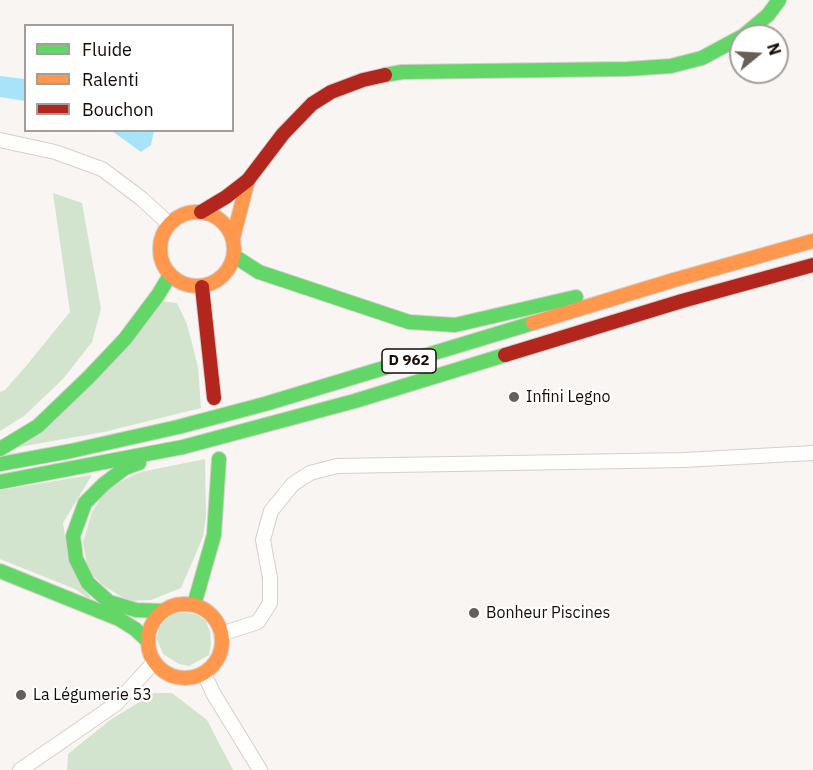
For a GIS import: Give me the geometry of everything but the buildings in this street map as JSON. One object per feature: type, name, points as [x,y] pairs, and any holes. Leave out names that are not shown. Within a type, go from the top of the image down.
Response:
[{"type":"main road","points":[[757,24],[768,15],[779,0]]},
{"type":"main road","points":[[201,212],[248,180],[305,109],[331,92],[363,80],[402,72],[627,69],[671,66],[702,58],[729,44]]},
{"type":"main road","points":[[233,238],[222,221],[212,215],[201,212],[189,213],[169,224],[160,244],[160,256],[170,276],[190,287],[214,284],[223,277],[234,256],[233,238],[248,180]]},
{"type":"main road","points":[[234,256],[259,272],[409,322],[455,325],[813,241]]},
{"type":"main road","name":"D 962","points":[[0,464],[178,427],[265,404],[674,280],[813,241]]},
{"type":"main road","name":"D 962","points":[[0,482],[183,447],[355,401],[682,301],[813,265]]},
{"type":"main road","points":[[0,449],[38,426],[89,377],[125,339],[170,276]]},
{"type":"main road","points":[[202,287],[214,398]]},
{"type":"main road","points":[[164,611],[136,610],[109,602],[88,583],[76,560],[73,536],[85,503],[104,484],[125,468],[183,447]]},
{"type":"main road","points":[[194,605],[214,535],[219,459]]},
{"type":"main road","points":[[0,571],[119,619],[148,641]]},
{"type":"main road","points":[[183,604],[194,605],[204,609],[218,624],[222,645],[219,656],[213,666],[194,678],[171,676],[154,662],[148,641],[150,630],[155,619],[164,611],[183,604]]},
{"type":"street","points":[[0,140],[55,152],[102,170],[142,199],[169,224]]},
{"type":"street","points":[[221,634],[258,622],[270,603],[270,578],[263,540],[271,511],[293,484],[310,472],[337,466],[684,460],[813,453]]},
{"type":"street","points":[[20,770],[117,704],[154,662]]},
{"type":"street","points":[[204,673],[213,693],[260,770]]},
{"type":"green space","points":[[53,193],[82,203],[101,309],[92,342],[63,379],[24,416],[0,431],[0,392],[5,390],[26,366],[70,312]]},
{"type":"green space","points":[[160,301],[177,303],[187,324],[198,367],[201,408],[104,432],[13,448]]},
{"type":"green space","points":[[205,459],[206,516],[203,537],[181,588],[151,600],[128,601],[104,586],[88,571],[83,542],[92,512],[108,487],[141,472]]},
{"type":"green space","points":[[92,475],[63,523],[67,550],[92,601],[75,589],[0,559],[0,490]]},
{"type":"green space","points":[[176,612],[196,614],[206,621],[210,632],[209,655],[189,666],[179,664],[163,654],[157,639],[159,627]]},
{"type":"green space","points":[[154,693],[172,693],[207,720],[233,770],[67,770],[68,754],[110,720]]},
{"type":"water","points":[[0,76],[24,79],[24,101],[0,97]]},
{"type":"water","points":[[113,132],[154,132],[151,145],[141,152]]},
{"type":"traffic: fast","points":[[757,24],[768,15],[779,0]]},
{"type":"traffic: fast","points":[[385,75],[402,72],[627,69],[671,66],[702,58],[729,43]]},
{"type":"traffic: fast","points":[[234,256],[259,272],[409,322],[455,325],[576,297]]},
{"type":"traffic: fast","points":[[0,449],[38,426],[89,377],[125,339],[170,275]]},
{"type":"traffic: fast","points":[[0,464],[178,427],[265,404],[533,323]]},
{"type":"traffic: fast","points":[[0,482],[183,447],[355,401],[505,355]]},
{"type":"traffic: fast","points":[[194,605],[214,535],[219,459]]},
{"type":"traffic: fast","points":[[139,463],[125,468],[85,503],[73,536],[76,559],[88,583],[109,602],[136,610],[163,611]]},
{"type":"traffic: fast","points":[[0,571],[119,619],[148,641]]},
{"type":"traffic: slow","points":[[233,238],[248,180]]},
{"type":"traffic: slow","points":[[190,212],[204,212],[218,218],[228,228],[234,242],[234,249],[232,263],[218,280],[204,286],[190,286],[176,280],[166,270],[160,256],[160,242],[166,228],[176,218],[190,212]]},
{"type":"traffic: slow","points":[[533,323],[813,241]]},
{"type":"traffic: slow","points":[[185,604],[199,607],[211,615],[219,627],[222,641],[219,655],[211,667],[199,675],[185,678],[171,675],[159,667],[151,655],[148,641],[151,627],[159,615],[171,607],[185,604]]},
{"type":"traffic: jam","points":[[201,212],[248,180],[283,134],[312,104],[331,92],[363,80],[385,75]]},
{"type":"traffic: jam","points":[[505,355],[682,301],[813,265]]},
{"type":"traffic: jam","points":[[202,287],[214,398]]},
{"type":"place","name":"Infini Legno","points":[[514,397]]},
{"type":"place","name":"Bonheur Piscines","points":[[474,613]]},
{"type":"place","name":"La Légumerie 53","points":[[21,695]]}]
